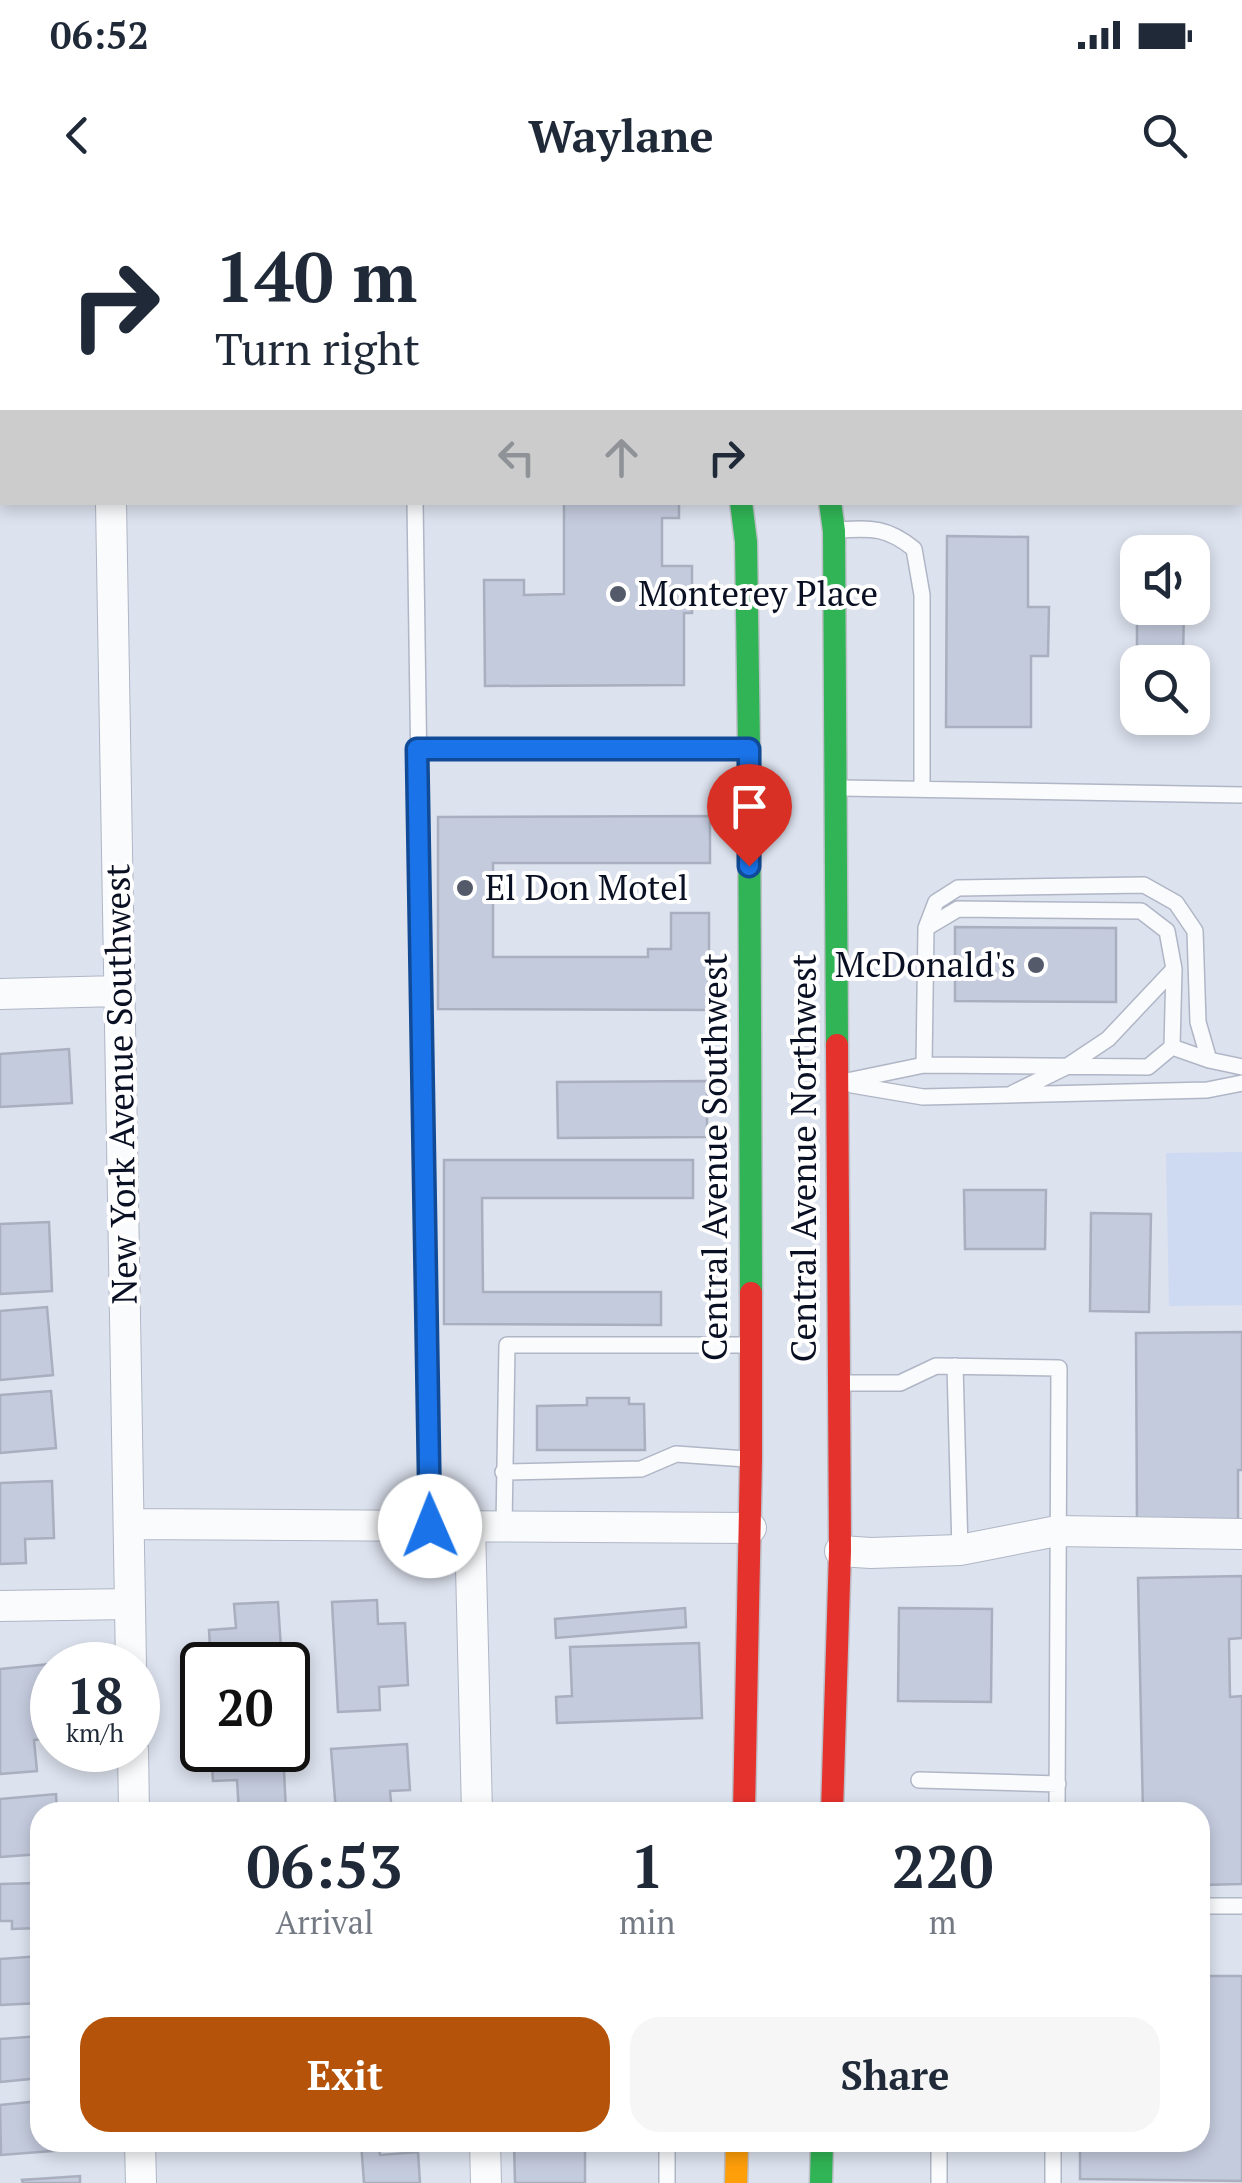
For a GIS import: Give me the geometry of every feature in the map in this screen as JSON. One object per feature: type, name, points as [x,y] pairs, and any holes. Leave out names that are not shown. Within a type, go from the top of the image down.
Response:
[{"type":"main road","name":"Central Avenue Southwest","points":[[741,505],[746,542],[749,749],[752,1459],[744,1802]]},
{"type":"main road","name":"Central Avenue Northwest","points":[[830,505],[837,788],[840,1383],[840,1551],[832,1802]]},
{"type":"main road","points":[[736,2183],[737,2152]]},
{"type":"main road","points":[[821,2183],[822,2152]]},
{"type":"street","name":"New York Avenue Southwest","points":[[111,505],[131,1642]]},
{"type":"street","points":[[0,994],[120,991]]},
{"type":"street","points":[[129,1524],[751,1528]]},
{"type":"street","points":[[470,1526],[476,1802]]},
{"type":"street","points":[[840,1551],[960,1550],[1058,1531],[1242,1534]]},
{"type":"street","points":[[0,1606],[130,1604]]},
{"type":"street","points":[[133,1772],[134,1802]]},
{"type":"street","points":[[140,2152],[140,2183]]},
{"type":"street","points":[[485,2152],[486,2183]]},
{"type":"lane","points":[[415,505],[430,1526]]},
{"type":"lane","points":[[834,531],[862,529],[895,534],[914,549],[922,595],[922,788]]},
{"type":"lane","points":[[417,749],[749,749]]},
{"type":"lane","points":[[837,788],[1242,796]]},
{"type":"lane","points":[[924,1065],[926,928],[936,902],[958,888],[1144,886],[1176,903],[1195,931],[1198,1022],[1208,1060]]},
{"type":"lane","points":[[838,1082],[924,1065],[1148,1067],[1172,1047],[1174,969],[1168,931],[1141,911],[958,909],[926,928]]},
{"type":"lane","points":[[1009,1094],[1066,1067],[1108,1038],[1174,969]]},
{"type":"lane","points":[[1172,1047],[1242,1067]]},
{"type":"lane","points":[[838,1082],[923,1096],[1208,1090],[1242,1082]]},
{"type":"lane","points":[[504,1526],[507,1346],[751,1345]]},
{"type":"lane","points":[[840,1383],[900,1383],[936,1366],[1059,1368],[1057,1802]]},
{"type":"lane","points":[[956,1366],[960,1550]]},
{"type":"lane","points":[[503,1472],[641,1470],[676,1454],[752,1459]]},
{"type":"lane","points":[[918,1780],[1058,1784]]},
{"type":"lane","points":[[1210,1906],[1242,1906]]},
{"type":"lane","points":[[667,2152],[667,2183]]},
{"type":"lane","points":[[939,2152],[939,2183]]},
{"type":"lane","points":[[1053,2183],[1054,2152]]},
{"type":"shaded area","points":[[1242,1152],[1242,1305],[1169,1306],[1166,1153]]},
{"type":"building","name":"Monterey Place","points":[[564,505],[679,505],[679,518],[662,518],[662,566],[692,566],[692,613],[684,613],[684,685],[485,686],[484,580],[524,580],[524,595],[564,594]]},
{"type":"building","points":[[947,536],[1028,537],[1028,607],[1049,607],[1048,656],[1031,656],[1031,727],[946,727]]},
{"type":"building","points":[[1137,625],[1184,625],[1183,645],[1137,645]]},
{"type":"building","name":"El Don Motel","points":[[710,816],[710,863],[493,863],[493,957],[648,957],[648,949],[671,949],[671,913],[709,913],[709,1010],[438,1009],[438,817]]},
{"type":"building","name":"McDonald's","points":[[955,927],[1116,928],[1116,1002],[955,1001]]},
{"type":"building","points":[[69,1049],[72,1103],[0,1107],[0,1054]]},
{"type":"building","points":[[707,1081],[707,1137],[558,1138],[557,1082]]},
{"type":"building","points":[[444,1160],[693,1160],[693,1198],[482,1198],[483,1292],[661,1292],[661,1325],[444,1324]]},
{"type":"building","points":[[964,1190],[1046,1190],[1045,1249],[965,1249]]},
{"type":"building","points":[[1091,1213],[1151,1214],[1149,1312],[1090,1311]]},
{"type":"building","points":[[49,1222],[52,1291],[0,1294],[0,1224]]},
{"type":"building","points":[[47,1307],[53,1375],[0,1380],[0,1311]]},
{"type":"building","points":[[1242,1332],[1238,1525],[1137,1525],[1136,1333]]},
{"type":"building","points":[[51,1391],[56,1448],[0,1453],[0,1395]]},
{"type":"building","points":[[587,1398],[629,1398],[629,1404],[644,1404],[645,1450],[537,1450],[537,1406],[587,1405]]},
{"type":"building","points":[[52,1481],[54,1538],[25,1539],[26,1563],[0,1564],[0,1483]]},
{"type":"building","points":[[1242,1576],[1242,1638],[1229,1639],[1230,1697],[1242,1696],[1242,1884],[1210,1885],[1210,1802],[1143,1802],[1138,1578]]},
{"type":"building","points":[[377,1600],[378,1624],[405,1623],[408,1685],[379,1687],[380,1710],[338,1712],[332,1602]]},
{"type":"building","points":[[278,1602],[281,1642],[210,1642],[209,1630],[236,1628],[234,1604]]},
{"type":"building","points":[[685,1608],[686,1627],[556,1638],[555,1619]]},
{"type":"building","points":[[899,1608],[992,1609],[991,1702],[898,1701]]},
{"type":"building","points":[[699,1643],[702,1718],[557,1723],[556,1697],[572,1696],[570,1647]]},
{"type":"building","points":[[30,1666],[30,1772],[0,1774],[0,1669]]},
{"type":"building","points":[[407,1744],[410,1790],[390,1791],[391,1802],[335,1802],[331,1749]]},
{"type":"building","points":[[212,1772],[284,1772],[286,1802],[238,1802],[237,1780],[213,1781]]},
{"type":"building","points":[[56,1794],[56,1802],[30,1802],[30,1855],[0,1857],[0,1799]]},
{"type":"building","points":[[30,1883],[30,1928],[12,1929],[12,1921],[0,1921],[0,1884]]},
{"type":"building","points":[[30,1957],[30,2004],[0,2005],[0,1959]]},
{"type":"building","points":[[1210,1976],[1242,1976],[1242,2181],[1080,2179],[1080,2152],[1210,2152]]},
{"type":"building","points":[[30,2037],[30,2079],[0,2082],[0,2039]]},
{"type":"building","points":[[30,2102],[30,2152],[39,2152],[1,2155],[0,2105]]},
{"type":"building","points":[[362,2152],[418,2152],[420,2183],[364,2183]]},
{"type":"building","points":[[514,2152],[585,2152],[585,2183],[515,2183]]},
{"type":"building","points":[[80,2176],[80,2183],[22,2180]]},
{"type":"traffic: fast","points":[[741,505],[746,542],[749,749],[751,1293]]},
{"type":"traffic: fast","points":[[830,505],[834,531],[837,1045]]},
{"type":"traffic: fast","points":[[821,2183],[822,2152]]},
{"type":"traffic: slow","points":[[736,2183],[737,2152]]},
{"type":"traffic: jam","points":[[832,1802],[840,1551],[837,1045]]},
{"type":"traffic: jam","points":[[744,1802],[751,1293]]},
{"type":"place","name":"Monterey Place","points":[[618,594]]},
{"type":"place","name":"El Don Motel","points":[[465,888]]},
{"type":"place","name":"McDonald's","points":[[1036,965]]},
{"type":"route","points":[[430,1526],[417,749],[749,749],[749,866]]}]
